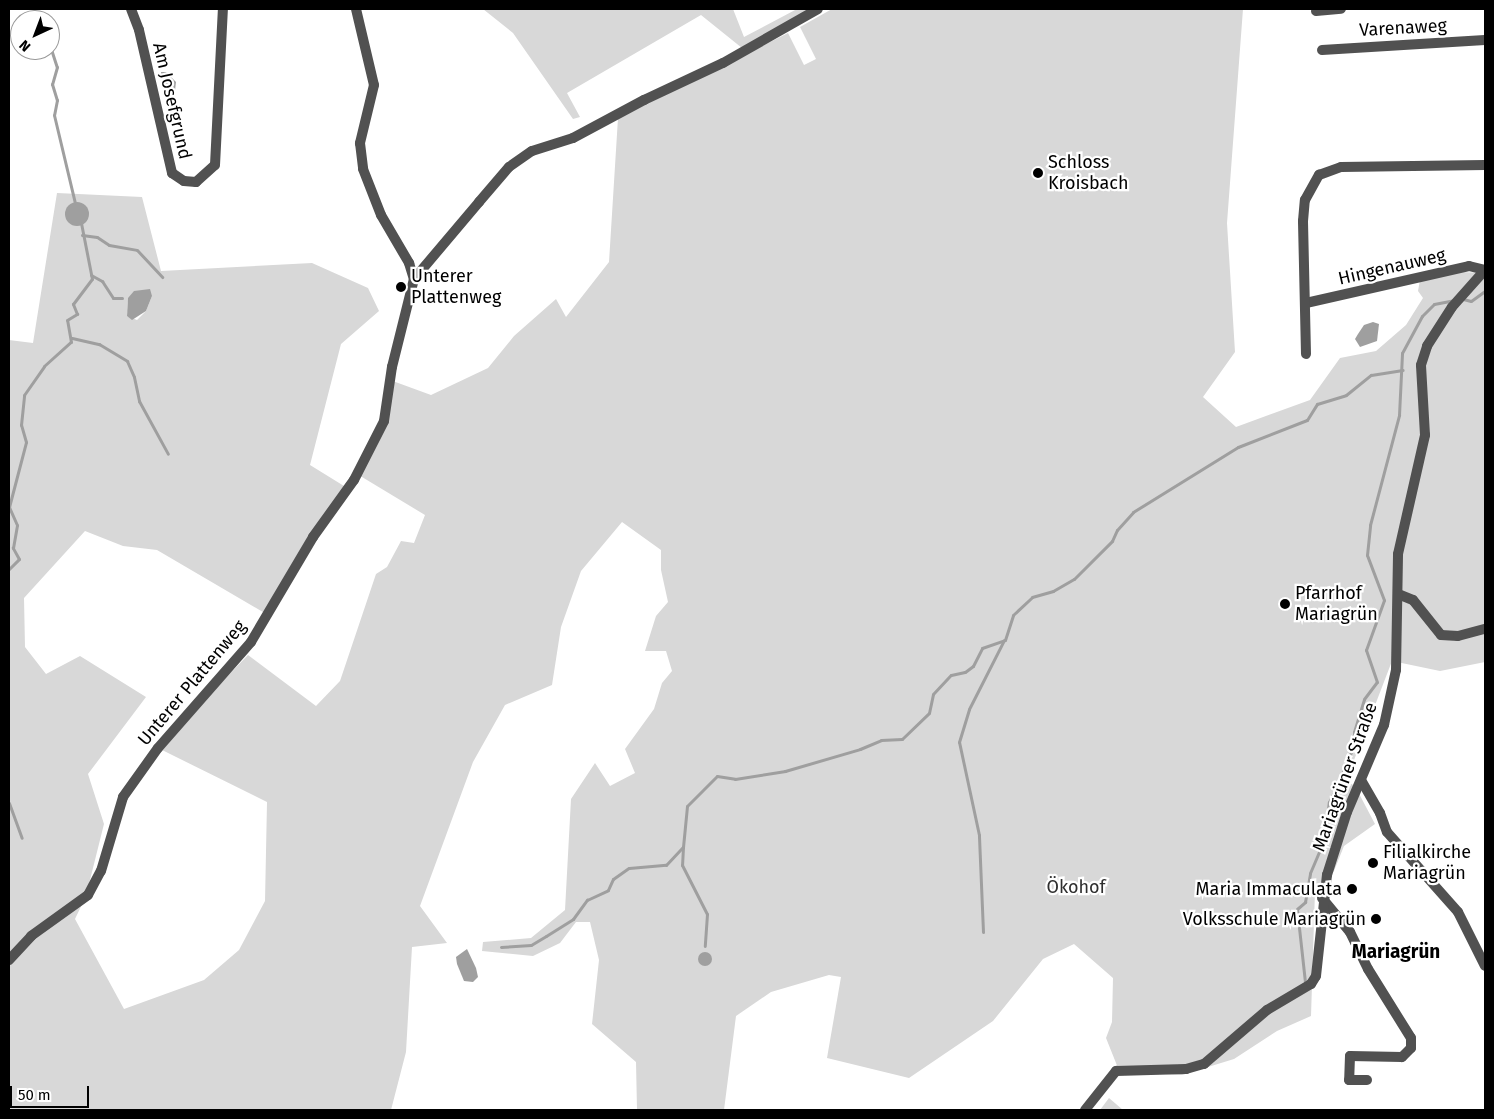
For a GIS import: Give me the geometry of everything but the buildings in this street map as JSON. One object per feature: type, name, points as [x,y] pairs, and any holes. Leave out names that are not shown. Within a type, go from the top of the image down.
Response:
[{"type":"street","name":"Am Josefgrund","points":[[132,9],[139,30],[172,173],[184,181],[196,182],[215,165],[223,9]]},
{"type":"street","points":[[356,9],[374,85],[360,142],[362,169],[380,215],[409,263],[414,279]]},
{"type":"street","name":"Unterer Plattenweg","points":[[9,960],[31,936],[88,895],[101,871],[123,797],[158,748],[251,642],[313,537],[354,480],[384,422],[392,367],[414,279],[509,167],[532,151],[573,138],[644,100],[724,62],[818,9]]},
{"type":"street","points":[[1316,11],[1340,9]]},
{"type":"street","name":"Varenaweg","points":[[1322,50],[1485,40]]},
{"type":"street","points":[[1306,354],[1305,200],[1319,175],[1340,167],[1485,165]]},
{"type":"street","name":"Hingenauweg","points":[[1306,303],[1469,266],[1485,270]]},
{"type":"street","name":"Mariagrüner Straße","points":[[1085,1110],[1116,1071],[1186,1069],[1204,1064],[1267,1010],[1311,984],[1316,976],[1322,898],[1338,836],[1384,725],[1396,670],[1398,554],[1425,435],[1421,364],[1427,346],[1452,308],[1467,288],[1485,270]]},
{"type":"street","points":[[1398,594],[1413,600],[1441,634],[1458,636],[1485,629]]},
{"type":"street","points":[[1361,780],[1380,813],[1387,832],[1458,912],[1485,966]]},
{"type":"street","points":[[1322,898],[1350,932],[1411,1038],[1411,1048],[1402,1057],[1350,1056],[1349,1080],[1367,1080]]},
{"type":"green space","points":[[483,9],[733,9],[744,37],[797,9],[813,9],[742,48],[701,15],[567,93],[580,117],[573,119],[513,33]]},
{"type":"green space","name":"Ökohof","points":[[832,9],[1243,9],[1227,223],[1235,352],[1203,397],[1236,427],[1310,400],[1340,358],[1376,351],[1406,325],[1423,298],[1418,291],[1420,280],[1461,272],[1485,273],[1485,662],[1440,671],[1392,661],[1346,781],[1355,786],[1375,824],[1344,846],[1334,871],[1315,891],[1311,1016],[1277,1031],[1234,1059],[1182,1075],[1128,1072],[1118,1068],[1106,1038],[1112,1022],[1113,978],[1074,944],[1043,959],[993,1021],[909,1078],[827,1058],[841,977],[829,975],[771,992],[736,1016],[724,1110],[637,1110],[636,1062],[592,1024],[599,960],[590,922],[576,922],[560,943],[533,956],[482,951],[483,942],[531,938],[565,910],[571,799],[595,763],[610,786],[635,773],[625,749],[654,709],[662,683],[672,671],[666,651],[645,651],[656,616],[668,602],[661,570],[661,550],[622,522],[581,571],[561,627],[552,685],[505,705],[473,762],[420,906],[447,943],[412,947],[406,1052],[391,1110],[9,1110],[9,340],[33,343],[57,193],[142,197],[161,271],[312,263],[368,288],[379,311],[341,344],[310,465],[344,486],[374,443],[390,380],[431,395],[488,368],[514,336],[556,299],[566,317],[609,262],[618,118],[788,33],[804,65],[816,59],[800,27]],"holes":[[[152,296],[146,311],[137,320],[127,316],[128,298]],[[356,477],[362,477],[425,515],[414,543],[401,541],[387,567],[376,574],[340,681],[316,706],[248,655],[158,748],[267,802],[265,901],[239,950],[204,980],[124,1009],[75,919],[86,896],[104,824],[88,774],[146,697],[80,656],[46,674],[25,647],[24,598],[85,531],[123,546],[157,550],[268,615]]]},
{"type":"green space","points":[[1109,1098],[1123,1110],[1100,1110]]},
{"type":"shaded area","points":[[161,72],[166,72],[176,82],[174,99],[165,98]]},
{"type":"shaded area","points":[[77,202],[82,203],[88,209],[88,219],[82,225],[77,226],[72,225],[66,219],[65,214],[66,209],[72,203]]},
{"type":"shaded area","points":[[150,289],[152,296],[146,311],[132,320],[127,316],[128,298],[134,291]]},
{"type":"shaded area","points":[[1373,322],[1379,324],[1377,341],[1360,347],[1355,339],[1364,325]]},
{"type":"shaded area","points":[[467,949],[478,977],[473,982],[464,981],[457,964],[456,957]]},
{"type":"shaded area","points":[[705,952],[710,954],[712,959],[710,964],[705,966],[700,964],[698,959],[700,954]]},
{"type":"waterway","points":[[55,60],[57,67],[52,84],[57,100],[54,115],[75,203]]},
{"type":"waterway","points":[[9,569],[19,559],[13,548],[17,525],[9,507],[26,442],[21,425],[24,395],[44,366],[71,342],[67,320],[77,314],[73,304],[92,279],[81,223]]},
{"type":"waterway","points":[[82,235],[97,237],[109,245],[137,250],[162,277]]},
{"type":"waterway","points":[[91,275],[102,281],[113,298],[122,298]]},
{"type":"waterway","points":[[1463,299],[1471,301],[1485,291]]},
{"type":"waterway","points":[[1305,982],[1297,909],[1305,902],[1310,873],[1325,838],[1329,802],[1333,794],[1342,789],[1343,768],[1353,748],[1354,732],[1364,699],[1377,682],[1366,650],[1384,600],[1367,555],[1370,525],[1399,415],[1402,353],[1422,316],[1434,304],[1454,300]]},
{"type":"waterway","points":[[72,338],[99,344],[127,361],[134,377],[139,401],[168,454]]},
{"type":"waterway","points":[[501,947],[531,945],[546,936],[573,919],[587,900],[608,890],[613,879],[629,868],[666,865],[683,847],[687,806],[717,776],[735,779],[785,771],[860,749],[881,740],[902,739],[929,713],[933,694],[951,675],[965,672],[973,666],[982,648],[1005,640],[1013,615],[1032,597],[1053,591],[1074,579],[1112,541],[1117,530],[1133,512],[1238,447],[1307,420],[1317,404],[1346,395],[1371,375],[1403,370]]},
{"type":"waterway","points":[[983,932],[979,835],[959,742],[969,709],[1004,640]]},
{"type":"waterway","points":[[9,803],[22,838]]},
{"type":"waterway","points":[[683,847],[682,865],[707,914],[705,946]]},
{"type":"place","name":"Schloss Kroisbach","points":[[1038,173]]},
{"type":"place","name":"Unterer Plattenweg","points":[[401,287]]},
{"type":"place","name":"Pfarrhof Mariagrün","points":[[1285,604]]},
{"type":"place","name":"Filialkirche Mariagrün","points":[[1373,863]]},
{"type":"place","name":"Maria Immaculata","points":[[1352,889]]},
{"type":"place","name":"Volksschule Mariagrün","points":[[1376,919]]},
{"type":"district","name":"Mariagrün","points":[[1396,952]]}]
